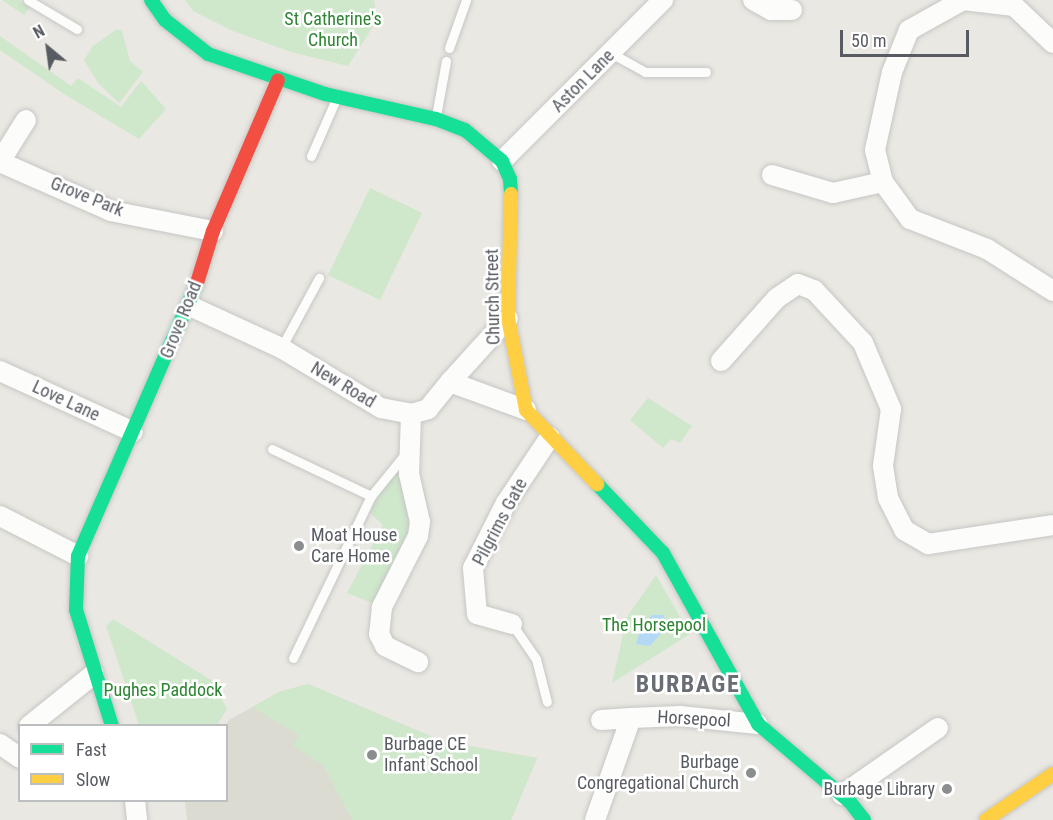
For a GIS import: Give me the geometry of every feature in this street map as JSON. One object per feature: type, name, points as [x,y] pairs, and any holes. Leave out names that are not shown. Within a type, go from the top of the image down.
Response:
[{"type":"main road","points":[[151,0],[165,20],[208,54],[278,80],[436,119],[465,130],[502,161]]},
{"type":"main road","name":"Grove Road","points":[[111,724],[94,674],[76,609],[78,556],[190,306],[213,231],[278,80]]},
{"type":"main road","name":"Church Street","points":[[502,161],[510,179],[511,200],[508,318],[514,363],[526,410],[550,437],[600,484],[663,553],[758,724],[842,795],[864,820]]},
{"type":"main road","points":[[986,820],[1053,774]]},
{"type":"street","name":"Aston Lane","points":[[502,161],[663,0]]},
{"type":"street","points":[[753,0],[771,10],[792,10]]},
{"type":"street","points":[[1053,43],[1014,6],[963,0],[909,30],[892,72],[875,150],[883,182],[910,219],[987,249],[1053,291]]},
{"type":"street","points":[[1,161],[26,120]]},
{"type":"street","name":"Grove Park","points":[[1,161],[111,211],[213,231]]},
{"type":"street","points":[[772,175],[833,193],[883,182]]},
{"type":"street","points":[[721,361],[777,298],[798,284],[814,290],[863,343],[891,409],[882,466],[888,498],[904,530],[928,544],[1053,525]]},
{"type":"street","name":"New Road","points":[[190,306],[281,348],[381,408],[411,414]]},
{"type":"street","points":[[418,662],[385,646],[379,634],[382,607],[418,536],[420,522],[407,451],[411,414],[428,409],[508,318]]},
{"type":"street","name":"Love Lane","points":[[0,371],[133,432]]},
{"type":"street","points":[[450,382],[526,410]]},
{"type":"street","name":"Pilgrims Gate","points":[[512,624],[477,614],[473,568],[506,503],[550,437]]},
{"type":"street","points":[[0,516],[78,556]]},
{"type":"street","points":[[32,724],[94,674]]},
{"type":"street","name":"Horsepool","points":[[601,720],[680,716],[758,724]]},
{"type":"street","name":"Horsepool","points":[[595,820],[631,718]]},
{"type":"street","points":[[842,795],[938,728]]},
{"type":"street","points":[[0,744],[18,757]]},
{"type":"street","points":[[135,802],[137,820]]},
{"type":"lane","points":[[28,0],[77,28]]},
{"type":"lane","points":[[449,48],[465,0]]},
{"type":"lane","points":[[611,53],[645,72],[706,72]]},
{"type":"lane","points":[[436,119],[446,61]]},
{"type":"lane","points":[[312,156],[336,96]]},
{"type":"lane","points":[[281,348],[319,278]]},
{"type":"lane","points":[[272,449],[371,496]]},
{"type":"lane","points":[[293,658],[371,496],[407,451]]},
{"type":"lane","points":[[512,624],[536,659],[547,702]]},
{"type":"shaded area","name":"Burbage CE Infant School","points":[[308,684],[442,741],[537,758],[511,820],[187,820],[185,802],[228,802],[227,724],[229,720],[279,692]]},
{"type":"green space","points":[[2,0],[19,0],[30,7],[24,15]]},
{"type":"green space","name":"St Catherine's Church","points":[[185,0],[374,0],[377,20],[348,66],[291,52],[233,31],[193,11]]},
{"type":"green space","points":[[117,29],[122,31],[130,61],[143,72],[119,103],[98,83],[84,60],[93,46]]},
{"type":"green space","points":[[0,36],[71,86],[78,78],[121,107],[141,81],[166,109],[139,139],[64,94],[0,50]]},
{"type":"green space","points":[[370,188],[422,213],[380,300],[328,275]]},
{"type":"green space","points":[[648,398],[692,426],[680,443],[671,439],[663,448],[630,420]]},
{"type":"green space","points":[[402,457],[420,522],[382,607],[347,593],[383,525],[365,508]]},
{"type":"green space","name":"The Horsepool","points":[[656,575],[690,634],[612,683],[627,617]]},
{"type":"green space","name":"Pughes Paddock","points":[[113,619],[211,680],[227,709],[218,724],[139,724],[106,626]]},
{"type":"green space","name":"Burbage CE Infant School","points":[[308,684],[442,741],[537,758],[511,820],[352,820],[323,765],[293,746],[299,735],[252,707],[279,692]]},
{"type":"water","points":[[652,615],[663,615],[668,625],[650,646],[636,644],[641,627]]},
{"type":"traffic: fast","points":[[151,0],[165,20],[208,54],[325,94],[436,119],[465,130],[502,161],[510,179],[511,194]]},
{"type":"traffic: fast","points":[[111,724],[76,610],[78,556],[197,283]]},
{"type":"traffic: fast","points":[[597,484],[663,553],[758,724],[850,802],[864,820]]},
{"type":"traffic: slow","points":[[511,194],[508,318],[526,410],[597,484]]},
{"type":"traffic: slow","points":[[986,820],[1053,774]]},
{"type":"traffic: jam","points":[[197,283],[213,231],[278,80]]},
{"type":"place","name":"Moat House Care Home","points":[[299,546]]},
{"type":"place","name":"Burbage CE Infant School","points":[[372,755]]},
{"type":"place","name":"Burbage Congregational Church","points":[[751,773]]},
{"type":"place","name":"Burbage Library","points":[[947,789]]},
{"type":"district","name":"BURBAGE","points":[[688,685]]}]
